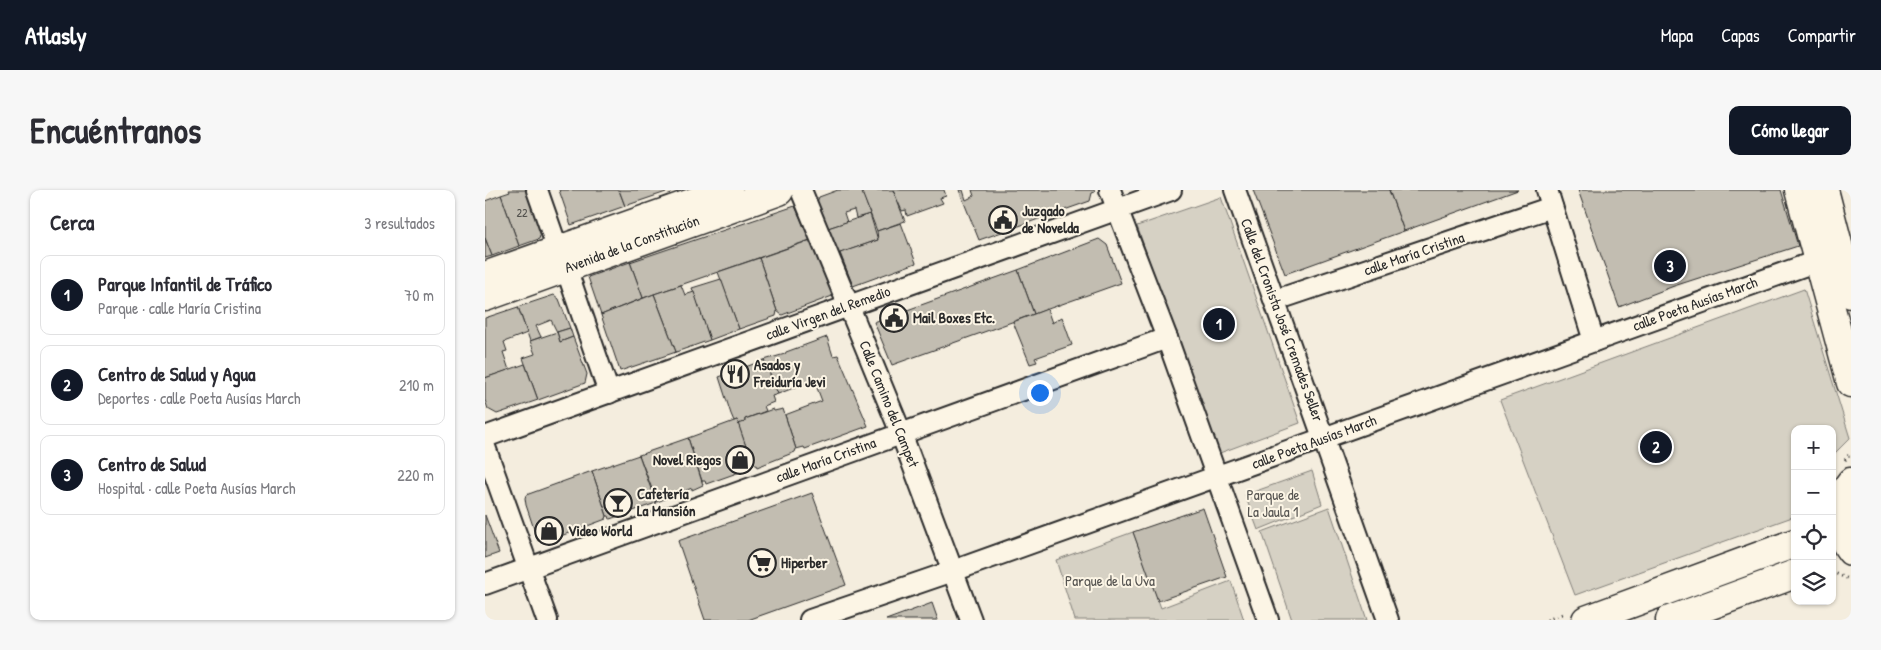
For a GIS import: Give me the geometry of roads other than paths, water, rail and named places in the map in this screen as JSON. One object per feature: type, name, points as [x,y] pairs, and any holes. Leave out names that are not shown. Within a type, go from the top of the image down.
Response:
[{"type":"street","points":[[537,190],[609,393]]},
{"type":"street","name":"Avenida de la Constitución","points":[[485,297],[693,196],[728,190]]},
{"type":"street","name":"Avenida de la Constitución","points":[[485,276],[562,259],[787,190]]},
{"type":"street","name":"Calle Camino del Campet","points":[[787,190],[849,305],[901,433],[971,620]]},
{"type":"street","points":[[1110,190],[1167,338],[1268,620]]},
{"type":"street","name":"calle Virgen del Remedio","points":[[485,438],[1171,190]]},
{"type":"street","name":"Calle del Cronista José Cremades Seller","points":[[1235,190],[1276,300],[1388,620]]},
{"type":"street","points":[[1799,190],[1851,383]]},
{"type":"street","points":[[1824,190],[1851,294]]},
{"type":"street","points":[[1549,198],[1594,341]]},
{"type":"street","name":"calle María Cristina","points":[[1276,300],[1549,198]]},
{"type":"street","name":"calle Poeta Ausías March","points":[[810,620],[1216,477],[1817,260]]},
{"type":"street","name":"calle María Cristina","points":[[485,584],[1167,338]]},
{"type":"street","points":[[485,448],[547,620]]},
{"type":"street","points":[[1836,515],[1841,499],[1851,482]]},
{"type":"street","points":[[1836,520],[1851,551]]},
{"type":"street","points":[[1586,620],[1791,544]]},
{"type":"street","points":[[1836,562],[1851,562]]},
{"type":"street","points":[[1670,620],[1791,575]]},
{"type":"place","name":"Juzgado de Novelda","points":[[1003,220]]},
{"type":"place","name":"Centro de Salud","points":[[1670,266]]},
{"type":"place","name":"Mail Boxes Etc.","points":[[894,318]]},
{"type":"place","name":"Parque Infantil de Tráfico","points":[[1219,324]]},
{"type":"place","name":"Asados y Freiduría Jevi","points":[[735,374]]},
{"type":"place","name":"Centro de Salud y Agua","points":[[1656,447]]},
{"type":"place","name":"Novel Riegos","points":[[740,460]]},
{"type":"place","name":"Cafetería La Mansión","points":[[618,503]]},
{"type":"place","name":"Video World","points":[[549,531]]},
{"type":"place","name":"Hiperber","points":[[762,563]]},
{"type":"park label","name":"Parque de La Jaula 1","points":[[1273,504]]},
{"type":"park label","name":"Parque de la Uva","points":[[1110,581]]}]
